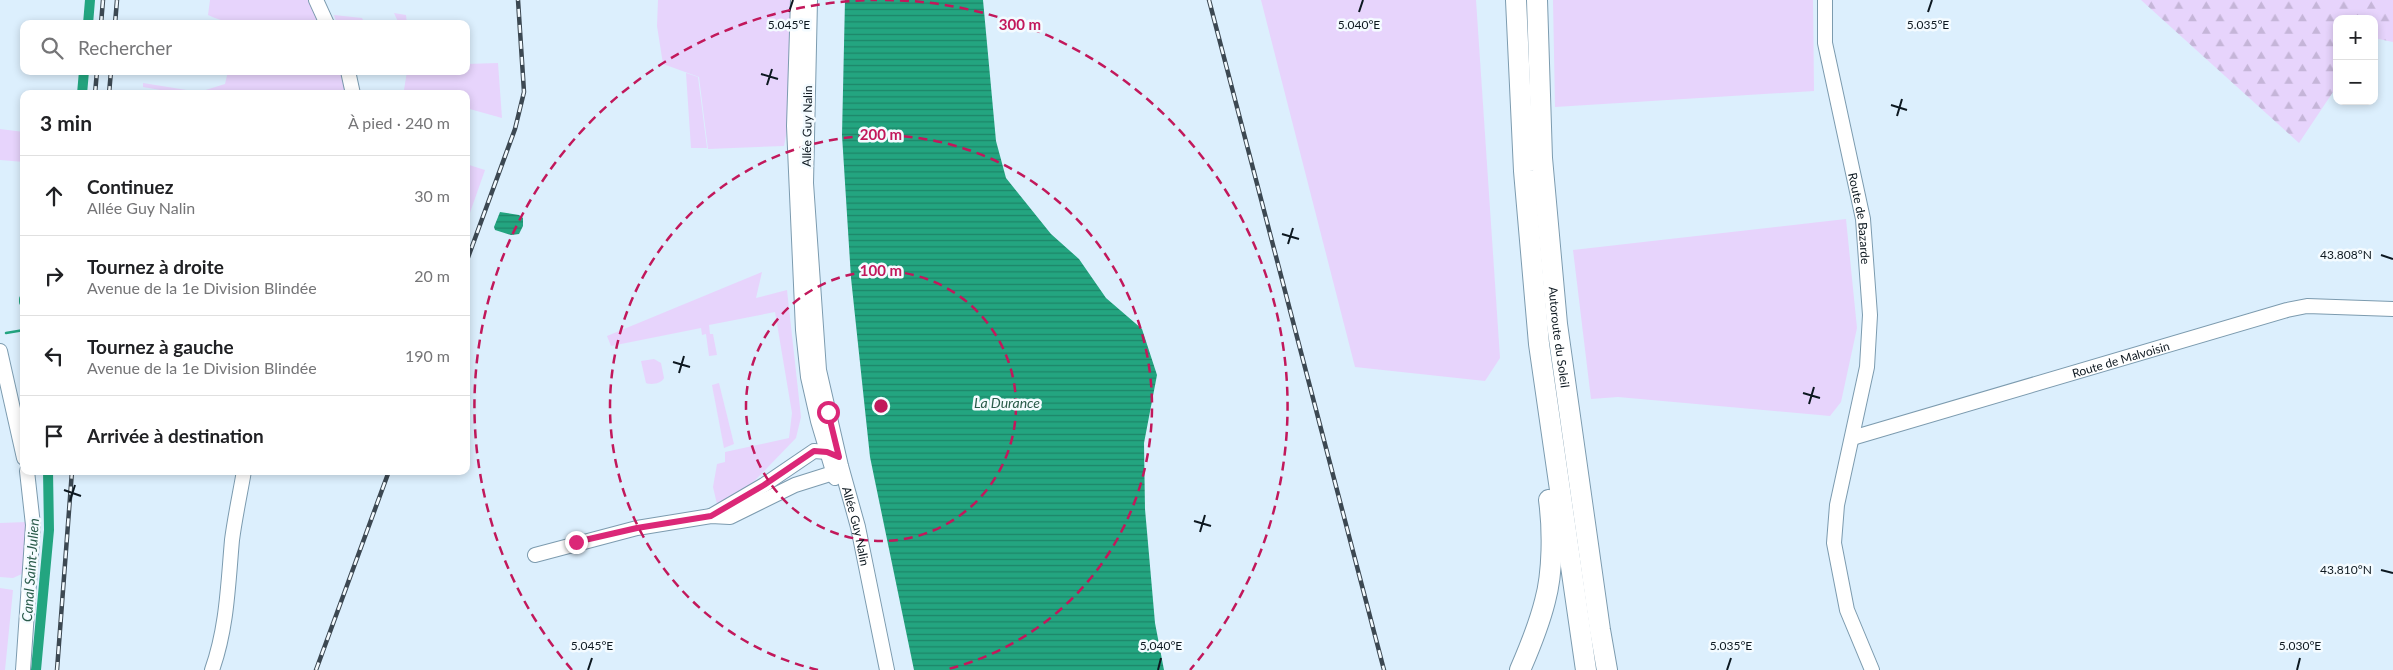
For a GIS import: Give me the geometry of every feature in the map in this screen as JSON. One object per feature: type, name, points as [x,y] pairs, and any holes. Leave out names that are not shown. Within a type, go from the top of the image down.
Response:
[{"type":"highway","name":"Autoroute du Soleil","points":[[1516,0],[1524,171],[1538,344],[1586,670]]},
{"type":"highway","name":"Autoroute du Soleil","points":[[1536,0],[1542,158],[1557,324],[1607,670]]},
{"type":"highway","points":[[1520,670],[1537,629],[1546,598],[1551,542],[1550,507],[1536,389],[1538,344]]},
{"type":"street","points":[[316,0],[325,20]]},
{"type":"street","name":"Allée Guy Nalin","points":[[798,0],[794,126],[796,203],[808,378],[829,463],[866,568]]},
{"type":"street","name":"Allée Guy Nalin","points":[[810,0],[806,183],[819,370],[829,463],[858,527],[866,568]]},
{"type":"street","name":"Route de Bazarde","points":[[1825,0],[1825,43],[1859,200],[1869,277],[1869,350],[1837,505],[1834,543],[1847,610],[1872,670]]},
{"type":"street","points":[[349,75],[352,90]]},
{"type":"street","name":"Route de Malvoisin","points":[[1852,438],[2287,310],[2307,306],[2393,309]]},
{"type":"street","points":[[0,351],[20,440]]},
{"type":"street","points":[[711,516],[764,485],[829,463]]},
{"type":"street","points":[[534,555],[637,528],[711,516],[730,517],[809,480],[829,463]]},
{"type":"street","points":[[23,670],[33,526],[27,475]]},
{"type":"street","points":[[212,670],[222,643],[230,582],[232,540],[243,475]]},
{"type":"street","points":[[866,568],[887,670]]},
{"type":"green space","points":[[210,0],[308,0],[318,20],[220,20],[208,15]]},
{"type":"green space","points":[[658,0],[795,0],[788,125],[784,146],[708,149],[699,77],[663,64],[657,26]]},
{"type":"green space","points":[[1261,0],[1476,0],[1500,358],[1485,381],[1355,367]]},
{"type":"green space","points":[[1553,0],[1813,0],[1814,91],[1555,107]]},
{"type":"green space","points":[[2141,0],[2393,0],[2393,42],[2378,39],[2378,15],[2333,15],[2333,92],[2299,143]]},
{"type":"green space","points":[[394,13],[406,15],[407,20],[397,20]]},
{"type":"green space","points":[[334,15],[362,18],[363,20],[336,20]]},
{"type":"green space","points":[[498,63],[502,118],[470,109],[470,90],[404,90],[406,75],[470,75],[470,64]]},
{"type":"green space","points":[[686,73],[698,77],[707,148],[691,148]]},
{"type":"green space","points":[[227,75],[342,75],[345,90],[206,90],[225,84]]},
{"type":"green space","points":[[143,83],[187,90],[160,90],[143,87]]},
{"type":"green space","points":[[0,129],[20,132],[20,162],[0,160]]},
{"type":"green space","points":[[470,165],[485,170],[470,213]]},
{"type":"green space","points":[[1846,219],[1857,328],[1841,402],[1830,416],[1618,397],[1591,399],[1573,250]]},
{"type":"green space","points":[[762,272],[756,298],[787,290],[801,417],[796,438],[738,498],[717,504],[713,487],[717,464],[725,462],[725,452],[789,438],[792,413],[775,312],[709,325],[710,334],[713,334],[717,355],[709,356],[706,334],[702,335],[701,328],[611,346],[607,336]]},
{"type":"green space","points":[[654,359],[661,363],[664,378],[658,383],[648,384],[646,383],[641,361]]},
{"type":"green space","points":[[719,383],[734,444],[724,448],[712,385]]},
{"type":"green space","points":[[27,522],[24,573],[13,578],[0,577],[0,523]]},
{"type":"green space","points":[[0,588],[13,590],[5,670],[0,670]]},
{"type":"water","name":"La Durance","points":[[845,0],[983,0],[996,141],[1006,178],[1051,234],[1079,259],[1106,298],[1142,329],[1157,375],[1144,443],[1145,509],[1155,623],[1164,670],[914,670],[870,457],[851,278],[842,135]]},
{"type":"water","points":[[500,212],[519,215],[523,218],[523,226],[519,234],[511,235],[495,230],[494,227]]},
{"type":"waterway","name":"Canal Saint-Julien","points":[[88,20],[90,0]]},
{"type":"waterway","name":"Canal Saint-Julien","points":[[82,90],[84,75]]},
{"type":"waterway","points":[[6,333],[20,331]]},
{"type":"waterway","name":"Canal Saint-Julien","points":[[36,670],[49,530],[48,475]]},
{"type":"railway","points":[[101,20],[103,0]]},
{"type":"railway","points":[[115,20],[117,0]]},
{"type":"railway","points":[[470,252],[515,129],[524,92],[518,0]]},
{"type":"railway","points":[[1209,0],[1384,670]]},
{"type":"railway","points":[[95,90],[97,75]]},
{"type":"railway","points":[[109,90],[111,75]]},
{"type":"railway","points":[[57,670],[72,475]]},
{"type":"railway","points":[[316,670],[388,475]]},
{"type":"route","points":[[576,542],[637,528],[711,516],[764,485],[814,451],[827,452],[839,457],[828,412]]}]
